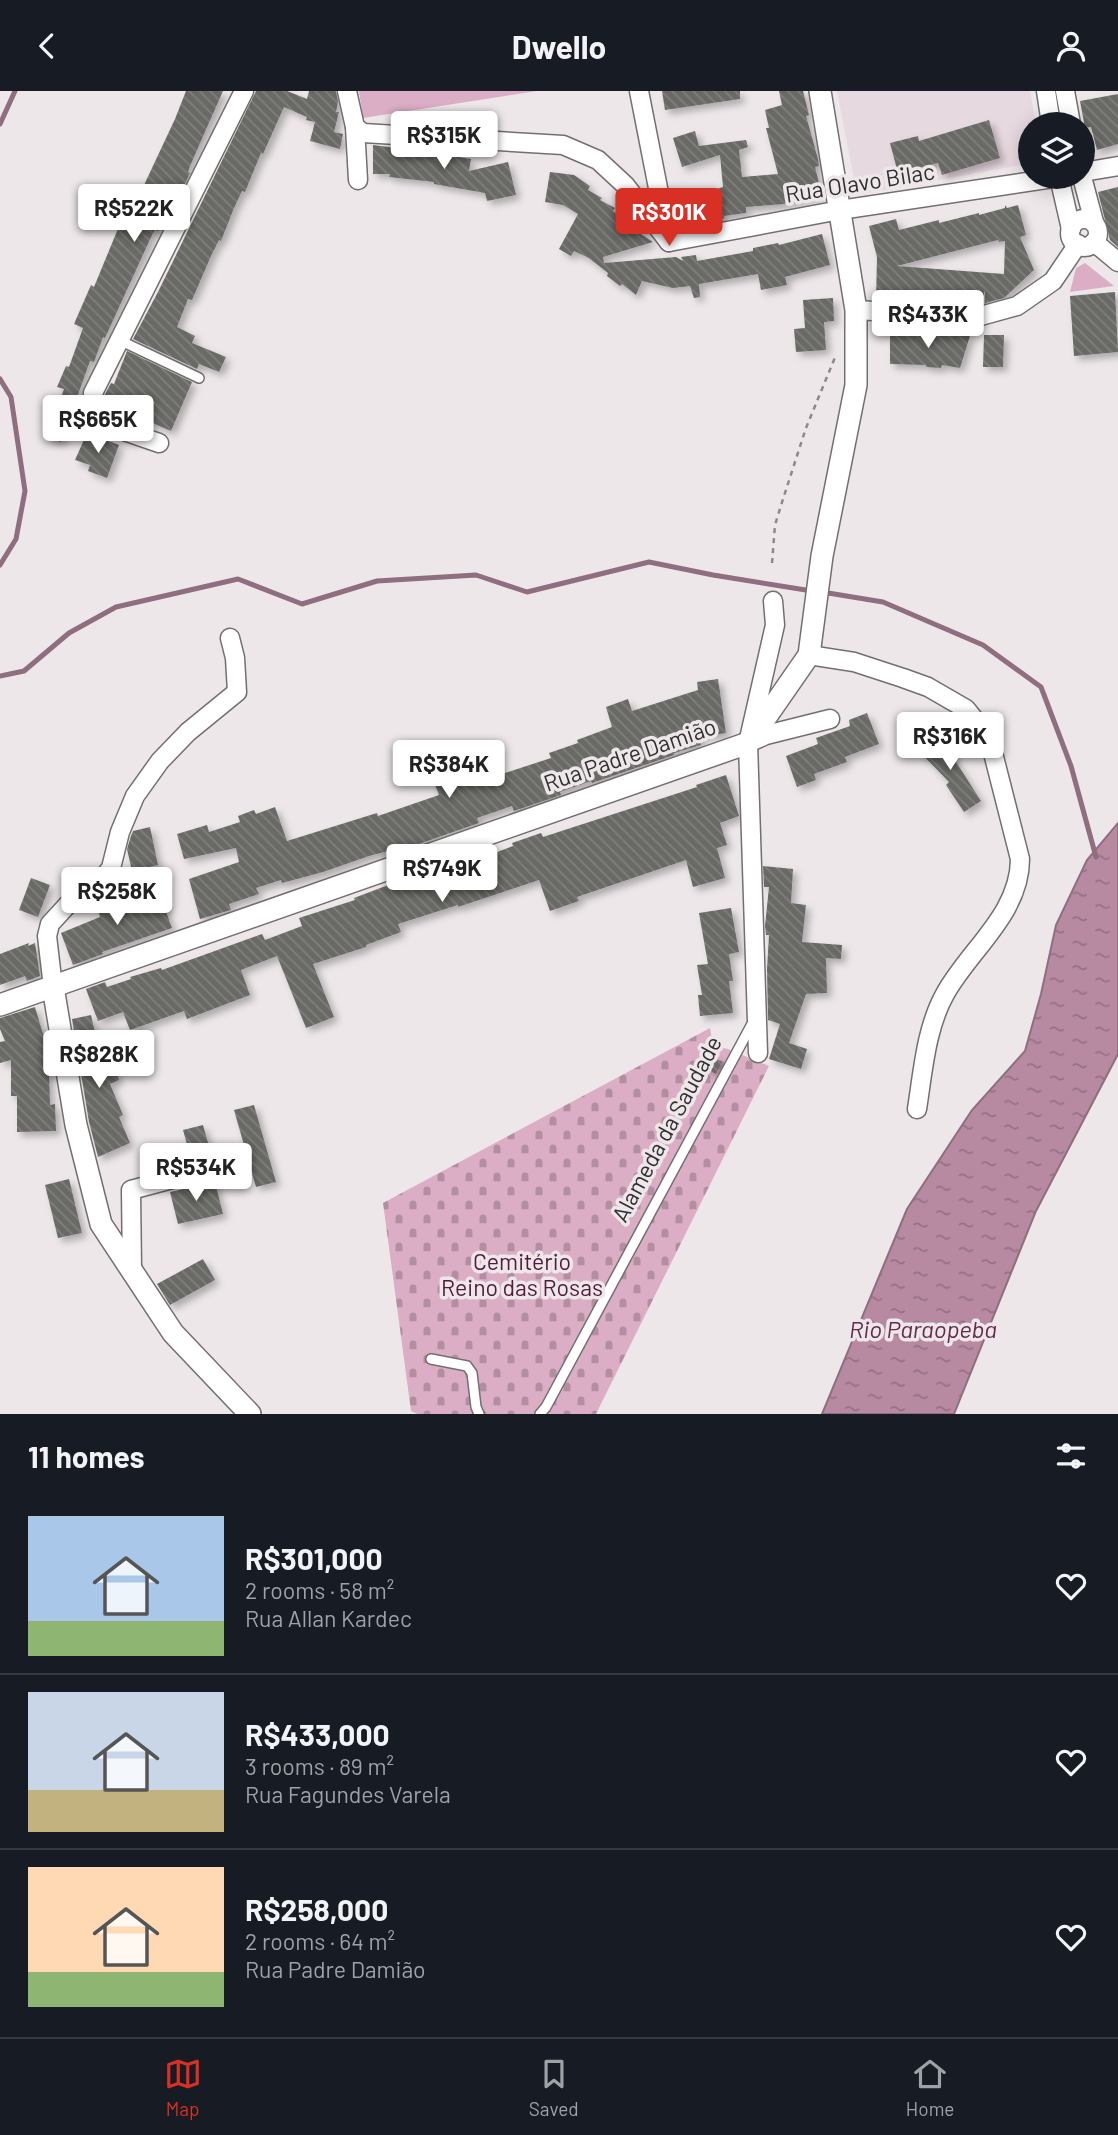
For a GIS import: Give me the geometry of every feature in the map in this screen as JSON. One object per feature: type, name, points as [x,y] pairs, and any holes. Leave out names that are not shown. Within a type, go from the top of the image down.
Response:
[{"type":"street","points":[[159,443],[98,422],[93,410],[93,393],[244,91]]},
{"type":"street","points":[[347,91],[355,127],[358,180]]},
{"type":"street","points":[[639,91],[669,242]]},
{"type":"street","points":[[748,743],[809,655],[822,556],[856,384],[856,310],[820,91]]},
{"type":"street","points":[[1046,91],[1049,112]]},
{"type":"street","points":[[1065,91],[1069,112]]},
{"type":"street","points":[[355,127],[363,132],[564,145],[598,160],[625,185],[669,242]]},
{"type":"street","points":[[1095,172],[1118,166]]},
{"type":"street","name":"Rua Olavo Bilac","points":[[669,242],[839,210],[1018,183]]},
{"type":"street","points":[[1064,189],[1081,239],[1118,262]]},
{"type":"street","points":[[856,310],[977,317],[1017,306],[1052,281],[1081,239],[1098,236],[1086,189]]},
{"type":"street","name":"Alameda da Saudade","points":[[758,1053],[748,743],[775,625],[773,601]]},
{"type":"street","points":[[230,638],[235,658],[237,692],[188,732],[160,761],[135,796],[120,832],[111,868],[99,883],[72,901],[50,924],[47,936],[76,1125],[101,1224],[173,1333],[250,1414]]},
{"type":"street","points":[[809,655],[855,662],[903,678],[928,687],[966,709],[990,744],[1020,859],[1018,879],[1006,907],[944,995],[933,1022],[917,1109]]},
{"type":"street","name":"Rua Padre Damião","points":[[0,1005],[766,735],[830,719]]},
{"type":"street","points":[[132,1270],[131,1190],[217,1167]]},
{"type":"lane","points":[[119,340],[199,378]]},
{"type":"lane","name":"Alameda da Saudade","points":[[540,1414],[546,1408],[757,1015]]},
{"type":"lane","points":[[431,1359],[467,1366],[472,1373],[479,1414]]},
{"type":"path","points":[[772,563],[775,525],[783,499],[806,428],[838,351]]},
{"type":"shaded area","points":[[837,91],[1030,91],[1034,112],[1018,112],[1018,165],[857,195]]},
{"type":"green space","points":[[359,91],[537,91],[363,118]]},
{"type":"green space","points":[[1085,263],[1114,286],[1070,292],[1076,268]]},
{"type":"green space","name":"Cemitério Reino das Rosas","points":[[710,1028],[713,1046],[728,1049],[769,1066],[596,1414],[417,1414],[411,1411],[383,1203]]},
{"type":"water","name":"Rio Paraopeba","points":[[1118,823],[1118,1054],[1036,1211],[954,1414],[822,1414],[907,1209],[972,1110],[1025,1051],[1056,925],[1087,860]]},
{"type":"building","points":[[186,91],[223,91],[174,207],[170,205],[158,231],[155,230],[152,235],[105,338],[103,337],[94,362],[90,361],[61,442],[46,437],[64,389],[57,387],[66,366],[69,367],[83,328],[74,324],[91,285],[94,287],[122,219],[125,221],[135,199],[137,200]]},
{"type":"building","points":[[256,91],[287,91],[307,99],[309,91],[336,91],[336,112],[339,112],[334,132],[343,134],[340,149],[310,141],[315,122],[306,120],[307,117],[284,107],[192,300],[188,299],[177,327],[195,336],[192,343],[226,357],[219,372],[199,364],[197,369],[133,339]]},
{"type":"building","points":[[662,91],[740,91],[740,99],[665,110]]},
{"type":"building","points":[[779,91],[803,91],[809,115],[806,116],[818,159],[819,166],[815,167],[822,195],[784,204],[746,207],[746,213],[724,216],[711,223],[678,229],[673,204],[723,187],[720,155],[682,167],[673,138],[695,131],[699,146],[746,140],[748,147],[739,150],[742,177],[778,174],[766,128],[769,128],[765,110],[782,105]]},
{"type":"building","points":[[1118,94],[1118,144],[1097,150],[1095,112],[1082,112],[1080,101]]},
{"type":"building","points":[[989,120],[1000,158],[942,175],[938,163],[898,173],[890,143],[918,136],[919,141]]},
{"type":"building","points":[[373,145],[435,151],[434,153],[471,159],[469,171],[508,162],[516,195],[487,201],[485,193],[434,182],[389,177],[390,174],[373,174]]},
{"type":"building","points":[[550,172],[574,175],[590,186],[588,190],[602,198],[600,200],[615,208],[613,211],[637,229],[636,231],[653,242],[603,257],[604,263],[676,257],[683,261],[681,257],[696,255],[697,261],[822,234],[830,265],[785,277],[787,285],[761,290],[758,274],[699,284],[700,297],[694,298],[690,286],[673,288],[642,281],[636,295],[607,276],[608,273],[589,258],[574,251],[571,256],[559,249],[578,214],[563,205],[545,202]]},
{"type":"building","points":[[1118,187],[1118,247],[1110,240],[1098,192]]},
{"type":"building","points":[[1005,205],[1007,208],[1018,205],[1026,235],[1020,237],[1034,270],[1004,298],[985,303],[985,290],[981,304],[924,299],[876,300],[877,257],[869,226],[896,219],[899,230],[1005,208]],"holes":[[[998,240],[1005,241],[1004,274],[897,266]]]},
{"type":"building","points":[[1115,292],[1118,352],[1074,356],[1070,296]]},
{"type":"building","points":[[833,298],[834,321],[824,322],[826,350],[796,352],[794,329],[805,328],[803,300]]},
{"type":"building","points":[[890,333],[970,336],[960,368],[942,365],[941,368],[890,364]]},
{"type":"building","points":[[984,335],[1004,335],[1003,367],[983,367]]},
{"type":"building","points":[[127,351],[192,382],[171,431],[104,402],[104,396],[111,383],[114,384]]},
{"type":"building","points":[[87,433],[119,445],[107,478],[88,471],[90,465],[75,460]]},
{"type":"building","points":[[718,679],[726,733],[699,737],[701,745],[592,783],[591,781],[560,792],[561,795],[514,811],[512,806],[477,818],[479,823],[393,853],[392,850],[323,872],[256,888],[259,894],[229,904],[231,910],[200,919],[189,879],[239,862],[236,848],[184,859],[177,834],[207,825],[209,832],[240,822],[238,816],[254,810],[256,814],[275,807],[287,841],[377,813],[378,816],[439,795],[430,772],[463,760],[460,753],[488,744],[499,775],[551,758],[549,753],[612,727],[606,707],[628,699],[632,711],[698,690],[697,682]]},
{"type":"building","points":[[867,713],[879,744],[845,757],[847,762],[814,774],[816,780],[797,787],[786,756],[818,744],[816,738],[850,726],[849,720]]},
{"type":"building","points":[[931,734],[951,754],[981,801],[964,812],[946,785],[949,782],[916,748]]},
{"type":"building","points":[[726,775],[739,816],[720,823],[727,845],[717,848],[725,878],[693,887],[686,860],[577,897],[579,901],[550,911],[539,880],[398,924],[401,932],[366,947],[313,964],[334,1017],[306,1028],[277,956],[241,970],[250,995],[187,1019],[184,1011],[130,1030],[123,1012],[98,1021],[86,989],[105,982],[107,987],[131,979],[130,977],[161,968],[162,970],[262,934],[265,940],[302,926],[299,918],[355,900],[354,898],[391,884],[484,857],[541,833],[543,837]]},
{"type":"building","points":[[150,827],[158,865],[132,871],[127,849],[133,831]]},
{"type":"building","points":[[763,866],[793,869],[791,903],[806,905],[802,942],[842,945],[841,959],[826,958],[827,993],[806,994],[789,1043],[807,1049],[801,1069],[769,1059],[780,1024],[768,1020],[769,935],[766,935],[765,926],[769,887],[764,887]]},
{"type":"building","points":[[31,878],[50,885],[38,917],[19,910]]},
{"type":"building","points":[[158,890],[172,928],[73,965],[61,933],[100,917],[98,910]]},
{"type":"building","points":[[731,908],[739,952],[729,954],[733,981],[729,981],[733,1013],[700,1016],[698,995],[702,995],[697,965],[708,964],[699,913]]},
{"type":"building","points":[[29,943],[28,946],[35,943],[40,976],[27,981],[25,976],[0,985],[0,954]]},
{"type":"building","points":[[35,1007],[43,1034],[43,1069],[49,1069],[50,1105],[55,1104],[56,1131],[17,1132],[17,1096],[11,1096],[11,1060],[0,1063],[0,1042],[5,1041],[0,1029],[0,1018]]},
{"type":"building","points":[[91,1015],[101,1059],[109,1056],[119,1080],[110,1084],[123,1115],[119,1117],[130,1143],[98,1157],[89,1122],[72,1019]]},
{"type":"building","points":[[706,1053],[722,1062],[716,1074],[700,1065]]},
{"type":"building","points":[[254,1105],[276,1182],[256,1187],[234,1110]]},
{"type":"building","points":[[203,1125],[212,1157],[192,1162],[183,1130]]},
{"type":"building","points":[[69,1179],[82,1233],[58,1238],[45,1185]]},
{"type":"building","points":[[215,1182],[223,1214],[178,1224],[170,1192]]},
{"type":"building","points":[[203,1259],[215,1280],[170,1305],[157,1284]]},
{"type":"waterway","points":[[0,124],[15,91]]},
{"type":"waterway","points":[[0,379],[11,397],[25,491],[16,539],[0,565]]},
{"type":"waterway","points":[[0,676],[24,671],[69,633],[116,607],[238,579],[302,604],[377,581],[476,575],[527,592],[649,562],[812,591]]},
{"type":"waterway","points":[[822,592],[883,602],[983,645],[1041,687],[1071,766],[1096,857]]}]
